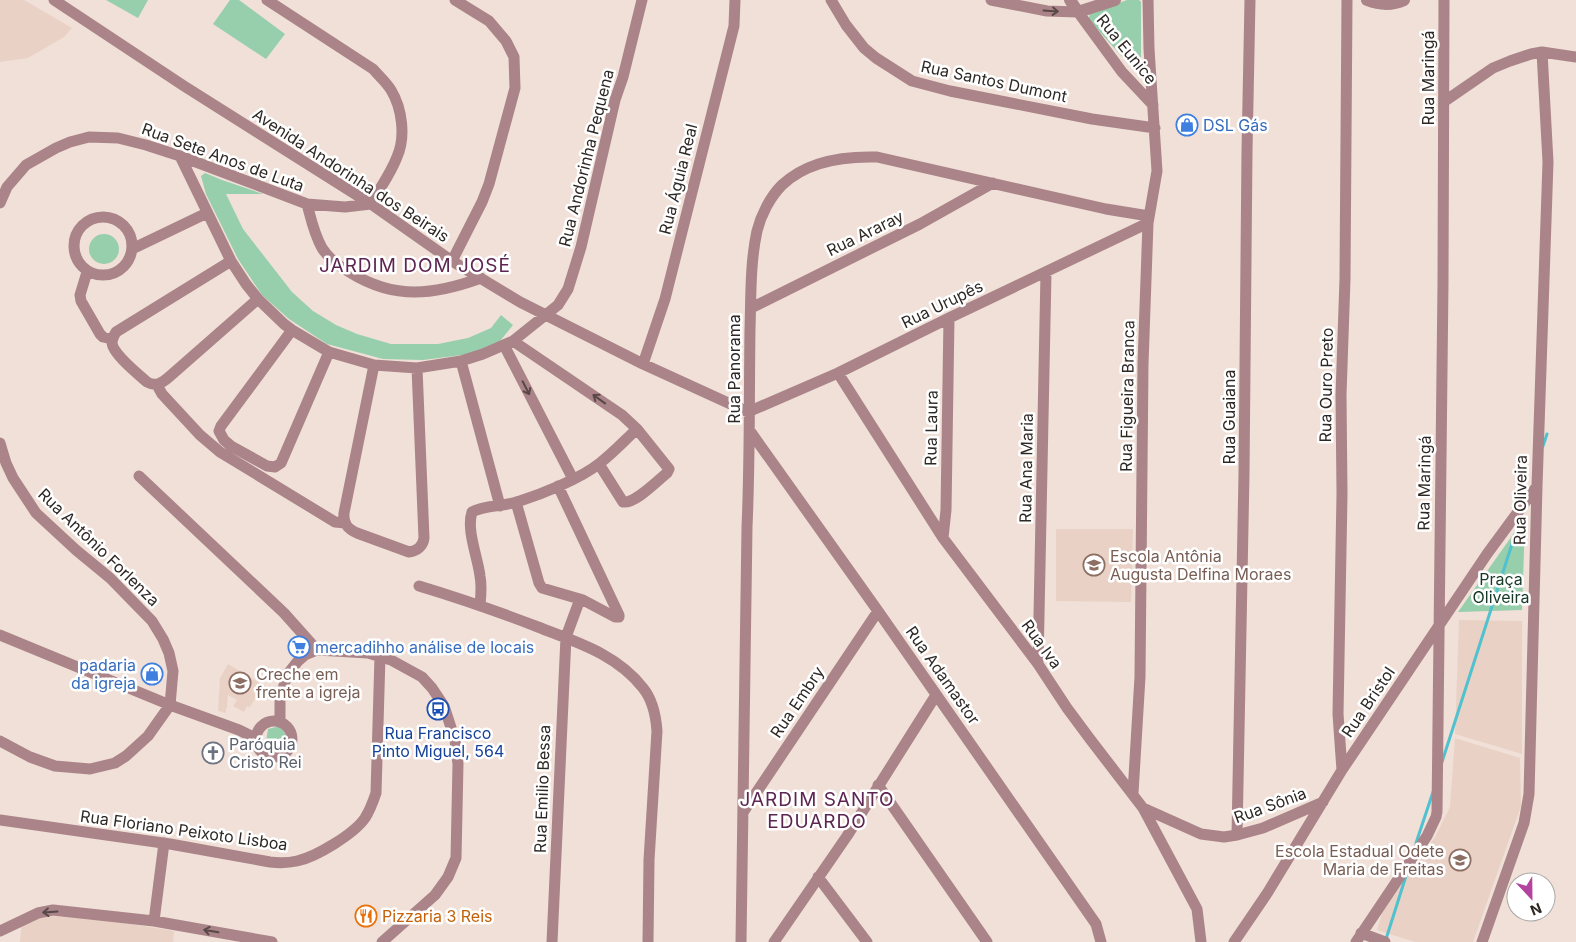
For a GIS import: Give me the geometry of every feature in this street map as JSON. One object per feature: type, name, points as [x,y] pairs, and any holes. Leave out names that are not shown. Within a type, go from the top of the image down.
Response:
[{"type":"street","name":"Avenida Andorinha dos Beirais","points":[[54,0],[184,86],[371,204],[452,261],[545,315],[643,364],[748,412]]},
{"type":"street","points":[[267,0],[373,69],[394,96],[399,110],[401,143],[398,156],[371,204]]},
{"type":"street","points":[[452,261],[489,184],[514,88],[514,57],[506,41],[489,21],[456,0]]},
{"type":"street","name":"Rua Andorinha Pequena","points":[[180,156],[231,260],[246,284],[258,299],[292,330],[330,352],[374,365],[417,368],[461,361],[509,343],[558,304],[568,290],[642,0]]},
{"type":"street","name":"Rua Águia Real","points":[[643,364],[668,290],[734,26],[735,0]]},
{"type":"street","name":"Rua Santos Dumont","points":[[831,0],[846,25],[864,48],[912,81],[1092,119],[1155,128]]},
{"type":"street","points":[[991,0],[1047,11],[1078,12],[1115,0]]},
{"type":"street","points":[[1070,0],[1078,12]]},
{"type":"street","name":"Rua Figueira Branca","points":[[1133,793],[1140,677],[1143,364],[1149,220],[1157,171],[1152,105],[1148,0]]},
{"type":"street","name":"Rua Guaiana","points":[[1237,835],[1250,0]]},
{"type":"street","name":"Rua Ouro Preto","points":[[1342,770],[1338,714],[1342,494],[1341,395],[1345,279],[1347,0]]},
{"type":"street","points":[[1367,0],[1380,4],[1392,4],[1404,0]]},
{"type":"street","name":"Rua Maringá","points":[[1358,938],[1422,844],[1436,817],[1445,101],[1444,0]]},
{"type":"street","name":"Rua Eunice","points":[[1078,12],[1122,72],[1152,105]]},
{"type":"street","points":[[1445,101],[1493,68],[1531,54],[1542,52],[1576,57]]},
{"type":"street","name":"Rua Oliveira","points":[[1482,942],[1524,823],[1529,794],[1548,162],[1542,52]]},
{"type":"street","name":"Rua Sete Anos de Luta","points":[[0,203],[7,187],[26,165],[56,148],[70,142],[89,138],[118,138],[180,156],[307,204],[345,207],[371,204]]},
{"type":"street","name":"Rua Panorama","points":[[741,942],[751,308],[753,260],[757,231],[769,201],[781,186],[798,172],[830,160],[859,156],[877,157],[1149,220]]},
{"type":"street","name":"Rua Araray","points":[[751,308],[920,224],[993,183]]},
{"type":"street","points":[[307,204],[316,235],[323,249],[332,260],[360,279],[384,289],[427,292],[454,288],[481,278]]},
{"type":"street","points":[[132,249],[207,213]]},
{"type":"street","points":[[103,217],[121,223],[128,230],[132,239],[130,258],[116,273],[102,276],[87,272],[80,266],[73,248],[74,238],[78,230],[94,218],[103,217]]},
{"type":"street","name":"Rua Urupês","points":[[748,412],[838,373],[1046,273],[1149,220]]},
{"type":"street","points":[[231,260],[116,332],[112,339],[116,351],[146,382],[157,385],[169,377],[258,299]]},
{"type":"street","points":[[87,272],[80,295],[81,301],[100,334],[103,337],[112,339]]},
{"type":"street","name":"Rua Ana Maria","points":[[1038,664],[1046,273]]},
{"type":"street","name":"Rua Laura","points":[[943,538],[946,510],[949,318]]},
{"type":"street","points":[[200,435],[219,431],[225,420],[292,330]]},
{"type":"street","points":[[509,343],[592,394],[622,415],[637,429],[669,469],[667,473],[628,503],[623,502],[599,464]]},
{"type":"street","points":[[509,343],[573,479]]},
{"type":"street","points":[[219,431],[224,440],[231,446],[260,463],[272,467],[281,463],[330,352]]},
{"type":"street","points":[[461,361],[500,506]]},
{"type":"street","points":[[374,365],[344,513],[345,523],[349,530],[357,534],[405,552],[413,551],[422,544],[424,526],[417,368]]},
{"type":"street","name":"Rua Iva","points":[[838,373],[943,538],[1143,808],[1197,909],[1201,942]]},
{"type":"street","points":[[157,385],[162,394],[200,435],[220,452],[335,522],[345,523]]},
{"type":"street","points":[[480,604],[480,578],[471,530],[471,514],[473,511],[516,502],[573,479],[599,464],[637,429]]},
{"type":"street","name":"Rua Adamastor","points":[[750,431],[1096,924],[1101,942]]},
{"type":"street","name":"Rua Antônio Forlenza","points":[[0,443],[6,463],[36,513],[110,578],[152,621],[163,638],[173,671],[170,705]]},
{"type":"street","points":[[139,476],[284,613],[317,650]]},
{"type":"street","points":[[516,502],[541,586],[544,589],[580,599],[619,617],[558,486]]},
{"type":"street","name":"Rua Bristol","points":[[1234,942],[1268,892],[1342,770],[1487,554],[1537,486]]},
{"type":"street","points":[[419,586],[480,604],[596,650],[621,665],[644,688],[656,716],[657,731],[649,860],[648,942]]},
{"type":"street","name":"Rua Emilio Bessa","points":[[552,942],[566,638],[580,599]]},
{"type":"street","name":"Rua Embry","points":[[744,811],[878,611]]},
{"type":"street","points":[[0,635],[255,738]]},
{"type":"street","points":[[280,721],[280,699],[287,675],[305,655],[317,650],[350,650],[380,656],[406,667],[422,677],[444,706],[455,740],[458,764],[456,858],[453,868],[435,895],[382,942]]},
{"type":"street","name":"Rua Floriano Peixoto Lisboa","points":[[0,820],[164,843],[270,862],[286,863],[305,859],[357,827],[371,808],[376,793],[380,656]]},
{"type":"street","points":[[774,942],[847,836],[936,695]]},
{"type":"street","points":[[0,741],[30,758],[55,766],[90,769],[107,766],[126,756],[148,736],[170,705]]},
{"type":"street","points":[[274,720],[280,721],[292,734],[292,741],[287,752],[275,757],[263,754],[258,750],[255,738],[259,727],[274,720]]},
{"type":"street","points":[[878,785],[987,942]]},
{"type":"street","name":"Rua Sônia","points":[[1143,808],[1201,834],[1224,837],[1263,828],[1323,802]]},
{"type":"street","points":[[154,921],[164,843]]},
{"type":"street","points":[[818,876],[867,942]]},
{"type":"street","points":[[0,931],[38,913],[53,910],[154,921],[272,942]]},
{"type":"street","points":[[1358,938],[1385,942]]},
{"type":"shaded area","points":[[0,0],[24,0],[72,28],[64,37],[28,58],[0,62]]},
{"type":"shaded area","name":"Escola Antônia Augusta Delfina Moraes","points":[[1056,529],[1133,529],[1131,602],[1056,601]]},
{"type":"shaded area","points":[[1459,620],[1522,621],[1522,754],[1455,734]]},
{"type":"shaded area","name":"Creche em frente a igreja","points":[[228,664],[270,689],[267,694],[264,693],[260,700],[256,697],[250,707],[247,706],[244,712],[233,706],[237,700],[228,695],[226,713],[218,711],[220,678]]},
{"type":"shaded area","name":"Escola Estadual Odete Maria de Freitas","points":[[1455,738],[1520,758],[1521,806],[1473,942],[1415,942],[1377,930],[1383,910],[1435,837],[1450,807]]},
{"type":"shaded area","points":[[69,915],[174,931],[173,942],[20,942],[22,922],[45,917]]},
{"type":"green space","points":[[106,0],[148,0],[138,18]]},
{"type":"green space","points":[[230,0],[239,0],[285,34],[266,59],[213,24]]},
{"type":"green space","points":[[1127,0],[1139,0],[1141,2],[1141,71],[1136,72],[1088,19],[1090,14]]},
{"type":"green space","points":[[205,173],[263,194],[226,194],[243,229],[292,292],[313,311],[336,325],[357,334],[391,344],[438,344],[468,338],[491,328],[501,315],[513,325],[500,341],[470,354],[423,360],[383,359],[327,344],[289,319],[262,295],[238,259],[206,194],[201,176]]},
{"type":"green space","points":[[104,234],[115,238],[119,249],[115,260],[104,264],[93,260],[89,249],[93,238]]},
{"type":"green space","name":"Praça Oliveira","points":[[1525,520],[1522,610],[1458,612],[1519,526]]},
{"type":"green space","points":[[280,726],[287,737],[282,749],[272,749],[266,742],[268,729]]},
{"type":"waterway","points":[[1543,446],[1547,434]]},
{"type":"waterway","points":[[1442,762],[1521,516]]},
{"type":"waterway","points":[[1416,843],[1433,792]]},
{"type":"waterway","points":[[1386,939],[1406,876]]},
{"type":"place","name":"DSL Gás","points":[[1187,125]]},
{"type":"place","name":"Escola Antônia Augusta Delfina Moraes","points":[[1094,565]]},
{"type":"place","name":"mercadihho análise de locais","points":[[299,647]]},
{"type":"place","name":"padaria da igreja","points":[[152,674]]},
{"type":"place","name":"Creche em frente a igreja","points":[[240,683]]},
{"type":"place","name":"Rua Francisco Pinto Miguel, 564","points":[[438,709]]},
{"type":"place","name":"Paróquia Cristo Rei","points":[[213,753]]},
{"type":"place","name":"Escola Estadual Odete Maria de Freitas","points":[[1460,860]]},
{"type":"place","name":"Pizzaria 3 Reis","points":[[366,916]]},
{"type":"district","name":"JARDIM DOM JOSÉ","points":[[415,265]]},
{"type":"district","name":"JARDIM SANTO EDUARDO","points":[[817,810]]}]
